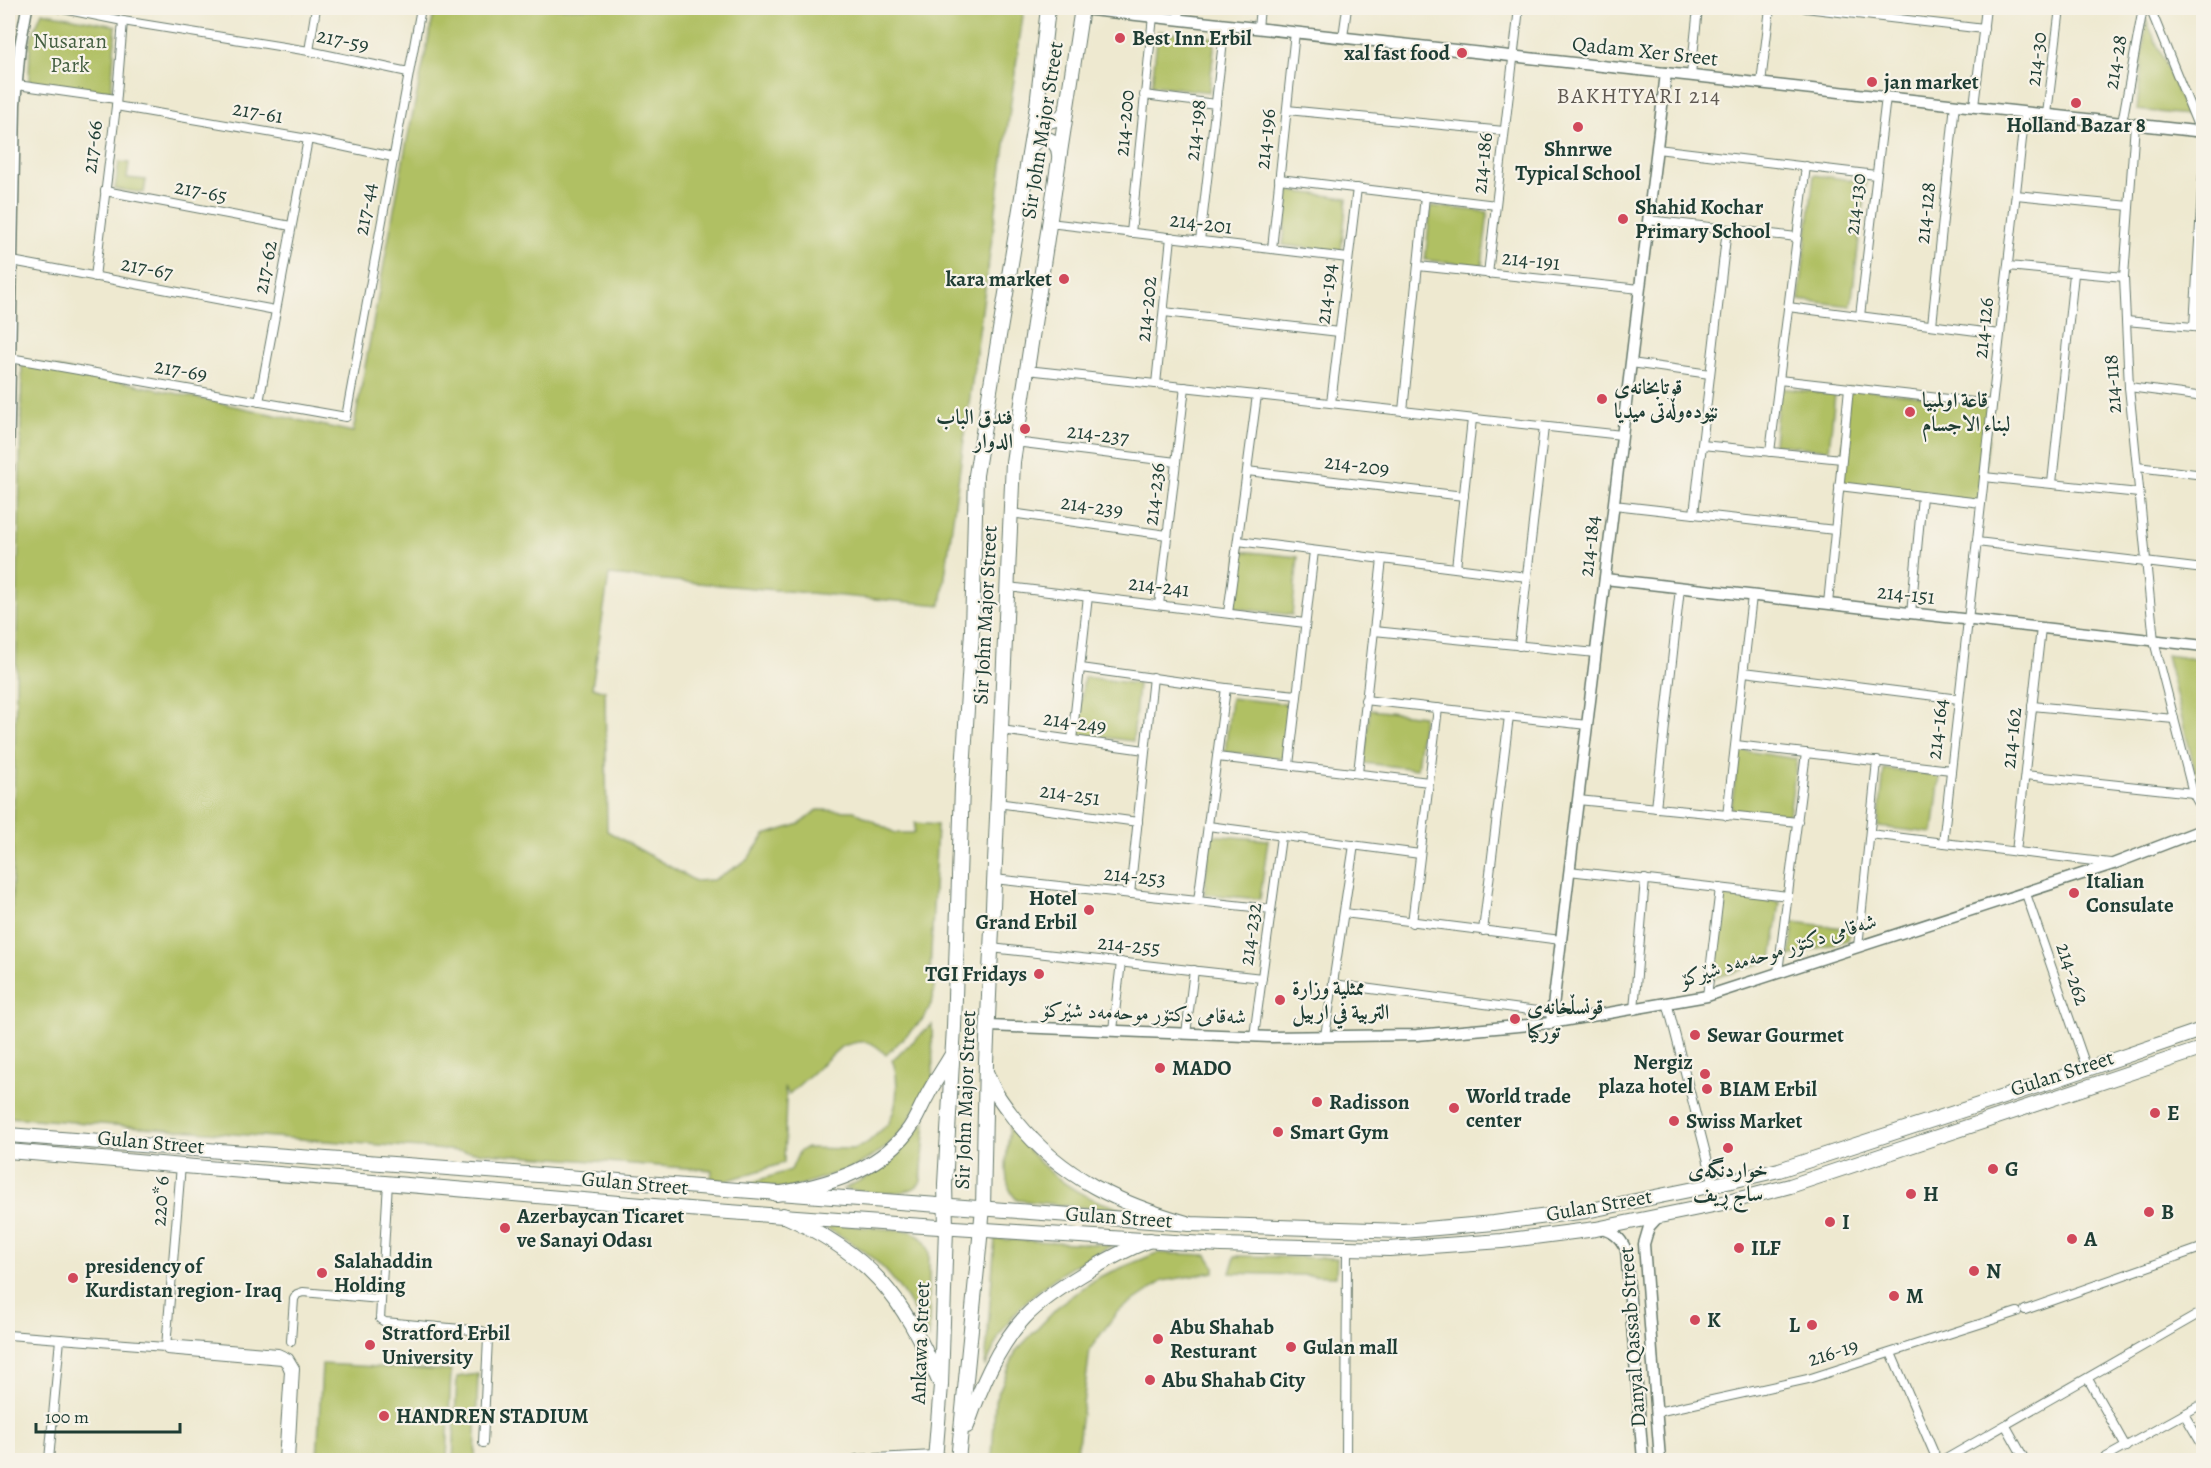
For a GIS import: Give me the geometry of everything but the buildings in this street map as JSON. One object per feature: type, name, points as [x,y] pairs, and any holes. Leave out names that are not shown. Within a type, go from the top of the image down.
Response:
[{"type":"main road","name":"Sir John Major Street","points":[[946,1228],[945,1184],[962,788],[972,631],[976,475],[1031,145],[1048,8]]},
{"type":"main road","name":"Sir John Major Street","points":[[981,1228],[997,803],[1015,442],[1082,8]]},
{"type":"main road","points":[[1037,106],[1041,116],[1049,120],[1062,117],[1066,109]]},
{"type":"main road","points":[[1031,145],[1042,138],[1051,140],[1058,146],[1059,155]]},
{"type":"main road","name":"Gulan Street","points":[[8,1136],[1190,1224],[1403,1231],[1494,1223],[1586,1211],[1779,1170],[2204,1029]]},
{"type":"main road","name":"Gulan Street","points":[[8,1151],[946,1228],[981,1228],[1221,1245],[1389,1249],[1502,1241],[1596,1229],[1728,1202],[1790,1186],[2204,1048]]},
{"type":"main road","points":[[776,1194],[823,1185],[885,1155],[907,1132],[919,1115],[927,1095],[952,1055]]},
{"type":"main road","points":[[986,1062],[987,1074],[998,1096],[1028,1135],[1058,1164],[1088,1185],[1119,1200],[1190,1224]]},
{"type":"main road","points":[[418,1166],[424,1168],[428,1174],[424,1183],[418,1185]]},
{"type":"main road","points":[[783,1215],[817,1230],[872,1271],[905,1314],[922,1342],[941,1385]]},
{"type":"main road","name":"Ankawa Street","points":[[935,1458],[941,1385],[946,1228]]},
{"type":"main road","points":[[958,1461],[981,1228]]},
{"type":"main road","points":[[960,1445],[976,1401],[992,1367],[1007,1341],[1025,1317],[1071,1282],[1132,1247],[1150,1240]]},
{"type":"street","points":[[8,470],[12,261],[10,245],[11,103],[17,85],[20,46],[27,8]]},
{"type":"street","name":"217-59","points":[[58,8],[123,21],[309,51],[408,72]]},
{"type":"street","points":[[309,51],[316,8]]},
{"type":"street","name":"217-44","points":[[346,417],[421,8]]},
{"type":"street","name":"Qadam Xer Sreet","points":[[1082,8],[1153,16],[1178,13],[1225,24],[1258,28],[2202,131]]},
{"type":"street","points":[[1258,28],[1260,8]]},
{"type":"street","points":[[1343,37],[1347,8]]},
{"type":"street","name":"214-186","points":[[1488,274],[1519,8]]},
{"type":"street","points":[[1691,75],[1698,8]]},
{"type":"street","points":[[1761,83],[1770,8]]},
{"type":"street","points":[[1805,8],[1984,29]]},
{"type":"street","points":[[1974,106],[1986,8]]},
{"type":"street","name":"214-30","points":[[2047,114],[2060,8]]},
{"type":"street","name":"214-28","points":[[2122,123],[2143,8]]},
{"type":"street","points":[[2150,8],[2202,131]]},
{"type":"street","name":"214-200","points":[[1131,233],[1153,16]]},
{"type":"street","name":"217-66","points":[[95,277],[116,103],[123,21]]},
{"type":"street","name":"214-198","points":[[1200,241],[1225,24]]},
{"type":"street","name":"214-196","points":[[1272,249],[1295,32]]},
{"type":"street","name":"214-184","points":[[1552,1018],[1666,73]]},
{"type":"street","name":"217-61","points":[[17,85],[393,157]]},
{"type":"street","points":[[1144,95],[1216,104]]},
{"type":"street","name":"214-130","points":[[1860,316],[1886,97]]},
{"type":"street","name":"214-128","points":[[1932,325],[1954,104]]},
{"type":"street","points":[[1287,110],[1504,131]]},
{"type":"street","name":"214-126","points":[[1968,620],[2025,112]]},
{"type":"street","name":"214-118","points":[[2135,124],[2124,277],[2129,387],[2145,562],[2154,641],[2193,793],[2204,813]]},
{"type":"street","name":"217-62","points":[[259,402],[308,139]]},
{"type":"street","points":[[1657,149],[1876,175]]},
{"type":"street","points":[[2126,321],[2199,328],[2204,156]]},
{"type":"street","points":[[1770,452],[1806,166]]},
{"type":"street","points":[[1279,179],[1496,205]]},
{"type":"street","name":"214-194","points":[[1331,403],[1357,188]]},
{"type":"street","name":"217-65","points":[[105,191],[291,226]]},
{"type":"street","points":[[2016,195],[2129,206]]},
{"type":"street","points":[[1403,411],[1425,196]]},
{"type":"street","points":[[1648,220],[1797,237]]},
{"type":"street","name":"214-201","points":[[1049,223],[1348,258]]},
{"type":"street","points":[[1694,514],[1727,229]]},
{"type":"street","name":"214-202","points":[[1156,384],[1171,237]]},
{"type":"street","name":"217-67","points":[[12,261],[275,310]]},
{"type":"street","name":"214-191","points":[[1418,266],[1640,290]]},
{"type":"street","points":[[2008,266],[2124,277]]},
{"type":"street","points":[[2052,483],[2074,274]]},
{"type":"street","points":[[1788,307],[2000,334]]},
{"type":"street","points":[[1164,312],[1339,332]]},
{"type":"street","name":"217-69","points":[[10,358],[346,417]]},
{"type":"street","points":[[1631,363],[1710,374]]},
{"type":"street","points":[[1027,370],[1622,435]]},
{"type":"street","points":[[1779,380],[1992,404]]},
{"type":"street","name":"214-236","points":[[1159,604],[1185,387]]},
{"type":"street","points":[[2129,387],[2204,397]]},
{"type":"street","points":[[1828,604],[1849,388]]},
{"type":"street","points":[[1228,613],[1257,395]]},
{"type":"street","points":[[1456,568],[1472,419]]},
{"type":"street","points":[[1519,646],[1544,427]]},
{"type":"street","name":"214-237","points":[[1015,442],[1176,462]]},
{"type":"street","points":[[1702,445],[1842,459]]},
{"type":"street","points":[[2137,467],[2204,475]]},
{"type":"street","name":"214-209","points":[[1247,471],[1464,496]]},
{"type":"street","points":[[1984,477],[2139,493]]},
{"type":"street","points":[[1839,486],[1981,503]]},
{"type":"street","points":[[1911,614],[1922,496]]},
{"type":"street","points":[[1614,505],[1835,530]]},
{"type":"street","name":"214-239","points":[[1011,513],[1167,535]]},
{"type":"street","points":[[1238,541],[1527,577]]},
{"type":"street","points":[[1977,542],[2204,569]]},
{"type":"street","points":[[1289,765],[1314,550]]},
{"type":"street","points":[[1358,773],[1382,559]]},
{"type":"street","name":"214-151","points":[[1605,579],[2204,646]]},
{"type":"street","name":"214-241","points":[[1008,587],[1305,623]]},
{"type":"street","points":[[1656,808],[1680,588]]},
{"type":"street","points":[[1072,740],[1088,596]]},
{"type":"street","points":[[1727,816],[1752,596]]},
{"type":"street","name":"214-164","points":[[1943,843],[1968,620]]},
{"type":"street","name":"214-162","points":[[2016,852],[2041,628]]},
{"type":"street","points":[[1374,631],[1596,653]]},
{"type":"street","points":[[1081,668],[1226,688],[1297,695]]},
{"type":"street","points":[[1744,672],[1959,699]]},
{"type":"street","points":[[1130,894],[1153,677]]},
{"type":"street","points":[[1198,901],[1226,688]]},
{"type":"street","points":[[1365,700],[1587,725]]},
{"type":"street","points":[[2032,706],[2174,719]]},
{"type":"street","points":[[1413,923],[1438,708]]},
{"type":"street","points":[[1483,931],[1509,716]]},
{"type":"street","name":"214-249","points":[[1001,730],[1145,750]]},
{"type":"street","points":[[1736,745],[1951,770]]},
{"type":"street","points":[[1778,972],[1806,753]]},
{"type":"street","points":[[1217,757],[1429,782]]},
{"type":"street","points":[[1858,947],[1877,761]]},
{"type":"street","points":[[2025,775],[2193,793]]},
{"type":"street","points":[[1578,800],[1798,822]]},
{"type":"street","name":"214-251","points":[[997,803],[1138,822]]},
{"type":"street","points":[[1208,826],[1420,854]]},
{"type":"street","name":"شەقامی دکتۆر موحەمەد شێرکۆ","points":[[989,1026],[1254,1036],[1417,1035],[1634,1010],[1707,996],[2113,864],[2204,829]]},
{"type":"street","points":[[1870,834],[2113,864]]},
{"type":"street","name":"214-232","points":[[1254,1036],[1281,837]]},
{"type":"street","points":[[1325,1036],[1354,845]]},
{"type":"street","points":[[1569,871],[1788,896]]},
{"type":"street","name":"214-253","points":[[994,879],[1271,909]]},
{"type":"street","points":[[1634,1010],[1645,879]]},
{"type":"street","points":[[1707,996],[1720,888]]},
{"type":"street","name":"214-262","points":[[2025,891],[2087,1069]]},
{"type":"street","points":[[1344,913],[1561,940]]},
{"type":"street","name":"214-255","points":[[991,948],[1262,978]]},
{"type":"street","points":[[1113,1030],[1121,962]]},
{"type":"street","points":[[1186,1034],[1194,970]]},
{"type":"street","points":[[1333,984],[1552,1018]]},
{"type":"street","points":[[1667,1002],[1714,1185]]},
{"type":"street","name":"220*6","points":[[166,1347],[181,1165]]},
{"type":"street","points":[[388,1182],[380,1317],[383,1322],[482,1331],[486,1334],[488,1338],[483,1443]]},
{"type":"street","name":"Danyal Qassab Street","points":[[1659,1216],[1646,1233],[1644,1254],[1660,1461]]},
{"type":"street","name":"Danyal Qassab Street","points":[[1596,1229],[1604,1229],[1617,1236],[1624,1245],[1626,1253],[1643,1461]]},
{"type":"street","points":[[1346,1461],[1347,1247]]},
{"type":"street","points":[[1626,1253],[1630,1248],[1637,1247],[1644,1254]]},
{"type":"street","name":"216-19","points":[[1657,1412],[1808,1378],[1891,1353],[2021,1311],[2204,1247]]},
{"type":"street","points":[[291,1341],[294,1299],[297,1294],[303,1292],[380,1299]]},
{"type":"street","points":[[1944,1461],[2204,1311]]},
{"type":"street","points":[[8,1335],[278,1353],[290,1358],[295,1368],[290,1461]]},
{"type":"street","points":[[49,1461],[60,1339]]},
{"type":"street","points":[[166,1347],[278,1359],[285,1362],[289,1371],[283,1461]]},
{"type":"street","points":[[1891,1353],[1937,1461]]},
{"type":"street","points":[[2088,1379],[2126,1446]]},
{"type":"street","points":[[2101,1461],[2204,1403]]},
{"type":"street","points":[[2184,1414],[2204,1448]]},
{"type":"street","points":[[2006,1426],[2025,1461]]},
{"type":"street","points":[[856,1460],[935,1458]]},
{"type":"green space","points":[[435,8],[1024,8],[941,605],[609,575],[592,687],[605,691],[607,831],[695,881],[714,880],[747,860],[765,835],[800,824],[817,810],[854,811],[895,833],[914,833],[915,823],[937,825],[930,974],[935,975],[933,999],[925,1017],[886,1055],[871,1043],[855,1042],[842,1046],[789,1094],[784,1087],[786,1095],[784,1163],[726,1181],[711,1179],[712,1170],[8,1117],[22,360],[353,432],[405,150]]},
{"type":"green space","name":"Nusaran Park","points":[[42,12],[116,26],[111,92],[29,83],[30,41]]},
{"type":"green space","points":[[2146,19],[2187,115],[2137,110]]},
{"type":"green space","points":[[1158,31],[1215,38],[1209,92],[1152,85]]},
{"type":"green space","points":[[119,162],[129,163],[127,178],[146,180],[144,193],[115,189]]},
{"type":"green space","points":[[1814,175],[1866,182],[1851,306],[1799,300]]},
{"type":"green space","points":[[1289,191],[1347,198],[1341,252],[1283,245]]},
{"type":"green space","points":[[1431,206],[1488,212],[1482,266],[1425,260]]},
{"type":"green space","points":[[1779,388],[1835,394],[1829,450],[1774,444]]},
{"type":"green space","points":[[1849,388],[1992,404],[1981,503],[1839,486]]},
{"type":"green space","points":[[1239,551],[1298,557],[1292,615],[1234,608]]},
{"type":"green space","points":[[2166,655],[2203,660],[2204,768],[2200,791]]},
{"type":"green space","points":[[1084,677],[1138,684],[1133,741],[1076,734]]},
{"type":"green space","points":[[1231,698],[1289,704],[1283,758],[1225,752]]},
{"type":"green space","points":[[1370,710],[1423,716],[1417,769],[1364,763]]},
{"type":"green space","points":[[1739,750],[1797,759],[1789,815],[1731,810]]},
{"type":"green space","points":[[1884,769],[1940,776],[1933,833],[1878,827]]},
{"type":"green space","points":[[1210,835],[1268,840],[1260,899],[1204,894]]},
{"type":"green space","points":[[1721,896],[1780,902],[1772,960],[1713,979]]},
{"type":"green space","points":[[1794,922],[1851,929],[1848,940],[1790,956]]},
{"type":"green space","points":[[932,1025],[933,1077],[904,1128],[884,1149],[857,1166],[789,1189],[746,1184],[791,1170],[799,1152],[805,1148],[853,1149],[866,1144],[889,1123],[894,1112],[897,1084],[892,1060]]},
{"type":"green space","points":[[926,1121],[921,1181],[916,1187],[908,1191],[886,1193],[843,1189],[875,1173],[892,1161]]},
{"type":"green space","points":[[1010,1126],[1049,1171],[1073,1189],[1131,1213],[1017,1200],[1011,1193],[1006,1175]]},
{"type":"green space","points":[[818,1223],[911,1231],[923,1240],[929,1253],[929,1338],[888,1273],[858,1247]]},
{"type":"green space","points":[[995,1239],[1113,1245],[1068,1269],[1028,1299],[1003,1330],[985,1367]]},
{"type":"green space","points":[[1157,1253],[1207,1255],[1214,1266],[1214,1272],[1163,1281],[1117,1312],[1090,1349],[1076,1460],[992,1460],[995,1401],[1016,1351],[1063,1302],[1099,1277]]},
{"type":"green space","points":[[1235,1256],[1337,1258],[1336,1276],[1230,1273]]},
{"type":"green space","name":"HANDREN STADIUM","points":[[322,1364],[451,1371],[447,1460],[317,1460]]},
{"type":"green space","points":[[478,1374],[475,1460],[453,1460],[457,1377]]},
{"type":"place","name":"Best Inn Erbil","points":[[1120,38]]},
{"type":"place","name":"xal fast food","points":[[1462,53]]},
{"type":"place","name":"jan market","points":[[1872,82]]},
{"type":"place","name":"Holland Bazar 8","points":[[2076,103]]},
{"type":"place","name":"Shnrwe Typical School","points":[[1578,127]]},
{"type":"place","name":"Shahid Kochar Primary School","points":[[1623,219]]},
{"type":"place","name":"kara market","points":[[1064,279]]},
{"type":"place","name":"قوتابخانەی نێودەوڵەتی میدیا","points":[[1602,399]]},
{"type":"place","name":"قاعة اولمبيا لبناء الاجسام","points":[[1910,412]]},
{"type":"place","name":"فندق الباب الدوار","points":[[1025,429]]},
{"type":"place","name":"Italian Consulate","points":[[2074,893]]},
{"type":"place","name":"Hotel Grand Erbil","points":[[1089,910]]},
{"type":"place","name":"TGI Fridays","points":[[1039,974]]},
{"type":"place","name":"ممثلية وزارة التربية في اربيل","points":[[1280,1000]]},
{"type":"place","name":"قونسڵخانەی تورکیا","points":[[1515,1019]]},
{"type":"place","name":"Sewar Gourmet","points":[[1695,1035]]},
{"type":"place","name":"MADO","points":[[1160,1068]]},
{"type":"place","name":"Nergiz plaza hotel","points":[[1705,1074]]},
{"type":"place","name":"BIAM Erbil","points":[[1707,1089]]},
{"type":"place","name":"Radisson","points":[[1317,1102]]},
{"type":"place","name":"World trade center","points":[[1454,1108]]},
{"type":"place","name":"E","points":[[2155,1113]]},
{"type":"place","name":"Swiss Market","points":[[1674,1121]]},
{"type":"place","name":"Smart Gym","points":[[1278,1132]]},
{"type":"place","name":"خواردنگەی ساج ڕیف","points":[[1728,1148]]},
{"type":"place","name":"G","points":[[1993,1169]]},
{"type":"place","name":"H","points":[[1911,1194]]},
{"type":"place","name":"B","points":[[2149,1212]]},
{"type":"place","name":"I","points":[[1830,1222]]},
{"type":"place","name":"Azerbaycan Ticaret ve Sanayi Odası","points":[[505,1228]]},
{"type":"place","name":"A","points":[[2072,1239]]},
{"type":"place","name":"ILF","points":[[1739,1248]]},
{"type":"place","name":"N","points":[[1974,1271]]},
{"type":"place","name":"Salahaddin Holding","points":[[322,1273]]},
{"type":"place","name":"presidency of Kurdistan region- Iraq","points":[[73,1278]]},
{"type":"place","name":"M","points":[[1894,1296]]},
{"type":"place","name":"K","points":[[1695,1320]]},
{"type":"place","name":"L","points":[[1812,1325]]},
{"type":"place","name":"Abu Shahab Resturant","points":[[1158,1339]]},
{"type":"place","name":"Stratford Erbil University","points":[[370,1345]]},
{"type":"place","name":"Gulan mall","points":[[1291,1347]]},
{"type":"place","name":"Abu Shahab City","points":[[1150,1380]]},
{"type":"place","name":"HANDREN STADIUM","points":[[384,1416]]},
{"type":"district","name":"BAKHTYARI 214","points":[[1639,96]]}]
